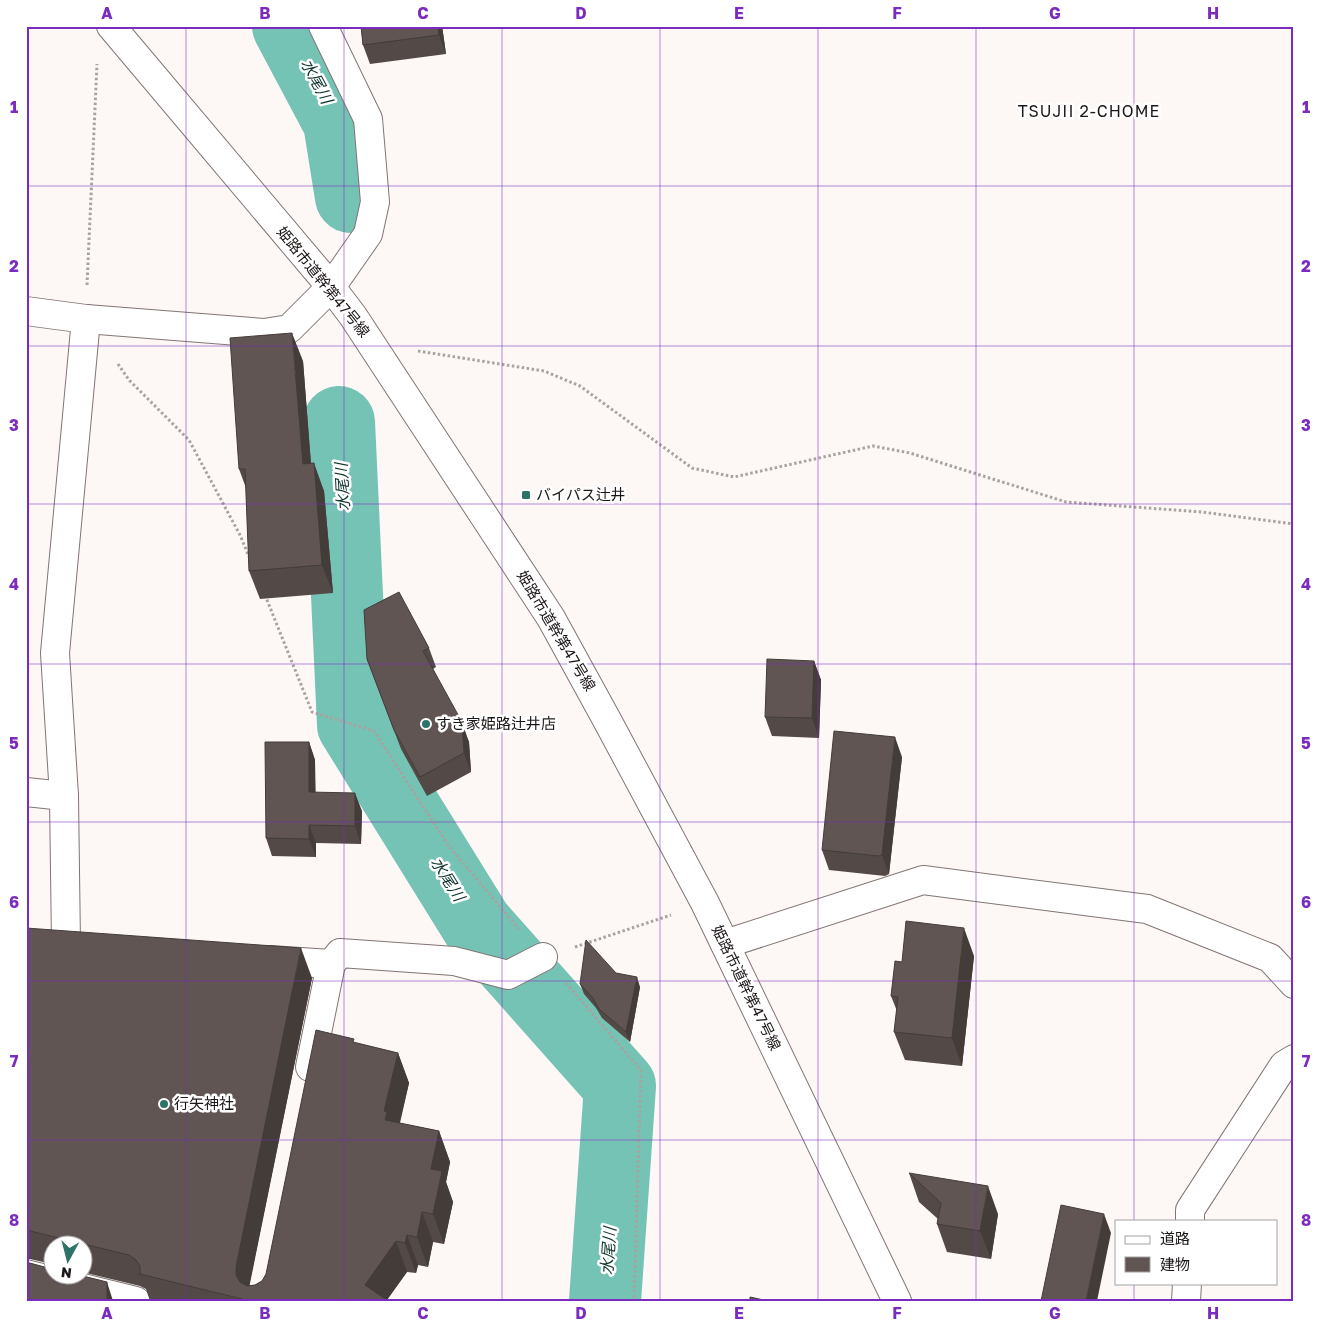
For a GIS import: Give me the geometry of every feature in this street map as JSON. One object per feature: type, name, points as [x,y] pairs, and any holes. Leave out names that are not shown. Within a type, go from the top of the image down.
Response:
[{"type":"street","name":"姫路市道幹第47号線","points":[[111,26],[331,287],[372,344],[551,618],[705,903],[897,1301]]},
{"type":"street","points":[[26,311],[86,319],[264,333],[289,329],[331,287],[368,234],[375,202],[368,119],[323,26]]},
{"type":"street","points":[[86,319],[55,653],[64,796],[56,944],[95,947]]},
{"type":"street","points":[[26,792],[64,796]]},
{"type":"street","points":[[725,944],[923,880],[1147,909],[1270,958],[1294,984]]},
{"type":"street","points":[[306,1089],[331,964],[340,954],[454,962],[508,975],[542,958]]},
{"type":"street","points":[[243,958],[331,964]]},
{"type":"street","points":[[1190,1220],[1190,1210],[1284,1065],[1294,1059]]},
{"type":"street","points":[[26,1274],[136,1301]]},
{"type":"street","points":[[1186,1301],[1187,1284]]},
{"type":"path","points":[[98,55],[86,319],[128,380],[189,440],[240,535],[251,561]]},
{"type":"path","points":[[372,344],[544,371],[580,386],[692,468],[734,477],[873,446],[910,453],[1066,502],[1202,512],[1294,524]]},
{"type":"path","points":[[262,588],[312,712],[374,731],[449,846],[542,958],[641,1070],[634,1301]]},
{"type":"path","points":[[542,958],[705,903]]},
{"type":"building","points":[[361,26],[438,26],[439,35],[363,45]]},
{"type":"building","points":[[292,333],[303,464],[314,463],[322,565],[249,571],[245,469],[239,469],[230,338]]},
{"type":"building","points":[[399,592],[429,648],[423,651],[462,722],[464,753],[420,777],[394,730],[367,659],[364,610]]},
{"type":"building","points":[[767,659],[814,661],[812,718],[765,717]]},
{"type":"building","points":[[834,731],[895,737],[882,855],[822,850]]},
{"type":"building","points":[[265,742],[309,742],[309,792],[355,793],[355,826],[309,825],[309,839],[266,838]]},
{"type":"building","points":[[906,921],[964,928],[952,1038],[894,1032],[898,997],[891,996],[895,961],[902,962]]},
{"type":"building","name":"行矢神社","points":[[26,928],[301,948],[236,1267],[236,1275],[240,1282],[247,1286],[255,1285],[262,1281],[266,1274],[316,1030],[354,1039],[353,1042],[398,1053],[384,1111],[387,1112],[385,1120],[439,1131],[431,1169],[442,1171],[433,1214],[422,1212],[417,1237],[407,1235],[405,1243],[396,1241],[365,1285],[388,1301],[242,1301],[242,1299],[140,1274],[140,1266],[129,1255],[92,1246],[92,1234],[42,1234],[26,1230]]},
{"type":"building","points":[[586,940],[616,973],[637,977],[626,1032],[599,1009],[593,998],[580,984]]},
{"type":"building","points":[[909,1173],[988,1186],[980,1231],[937,1224],[941,1203]]},
{"type":"building","points":[[1061,1205],[1104,1214],[1086,1301],[1041,1301]]},
{"type":"building","points":[[26,1262],[42,1266],[42,1284],[92,1284],[92,1278],[107,1282],[107,1301],[26,1301]]},
{"type":"building","points":[[750,1297],[768,1301],[750,1301]]},
{"type":"waterway","name":"水尾川","points":[[288,26],[339,122],[351,197]]},
{"type":"waterway","name":"水尾川","points":[[339,422],[353,725],[477,925],[620,1086],[605,1301]]},
{"type":"place","name":"バイパス辻井","points":[[526,495]]},
{"type":"place","name":"すき家姫路辻井店","points":[[426,724]]},
{"type":"place","name":"行矢神社","points":[[164,1104]]},
{"type":"district","name":"TSUJII 2-CHOME","points":[[1089,111]]}]
